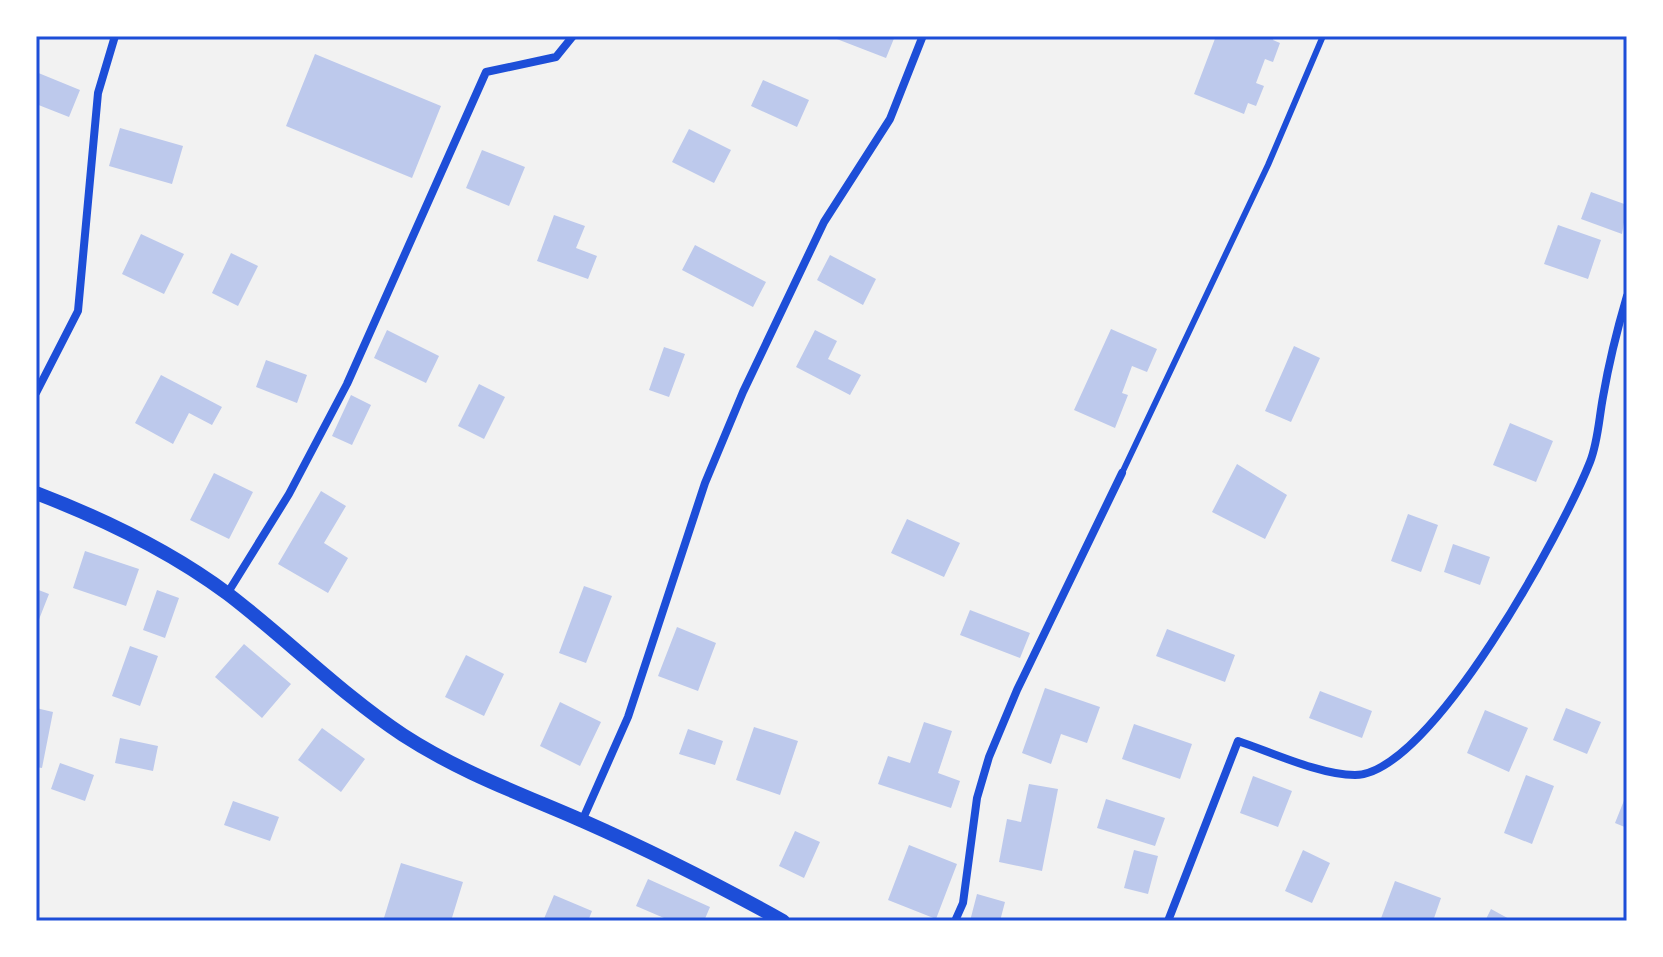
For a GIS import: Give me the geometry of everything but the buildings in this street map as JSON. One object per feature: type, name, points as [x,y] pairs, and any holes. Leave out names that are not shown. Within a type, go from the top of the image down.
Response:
[{"type":"street","points":[[36,393],[78,311],[98,93],[115,36]]},
{"type":"street","points":[[227,594],[289,494],[347,384],[486,72],[556,57],[573,36]]},
{"type":"street","points":[[582,821],[628,717],[705,483],[743,392],[824,222],[890,119],[922,37]]},
{"type":"street","points":[[1168,921],[1238,741],[1319,767],[1357,775],[1395,758],[1442,711],[1491,647],[1561,527],[1592,459],[1612,349],[1627,296]]},
{"type":"street","points":[[955,921],[963,903],[977,798],[989,757],[1017,690],[1122,473]]},
{"type":"street","points":[[36,493],[111,523],[159,549],[227,594],[401,734],[480,780],[582,821],[728,890],[783,921]]},
{"type":"lane","points":[[1122,473],[1268,165],[1323,36]]}]
